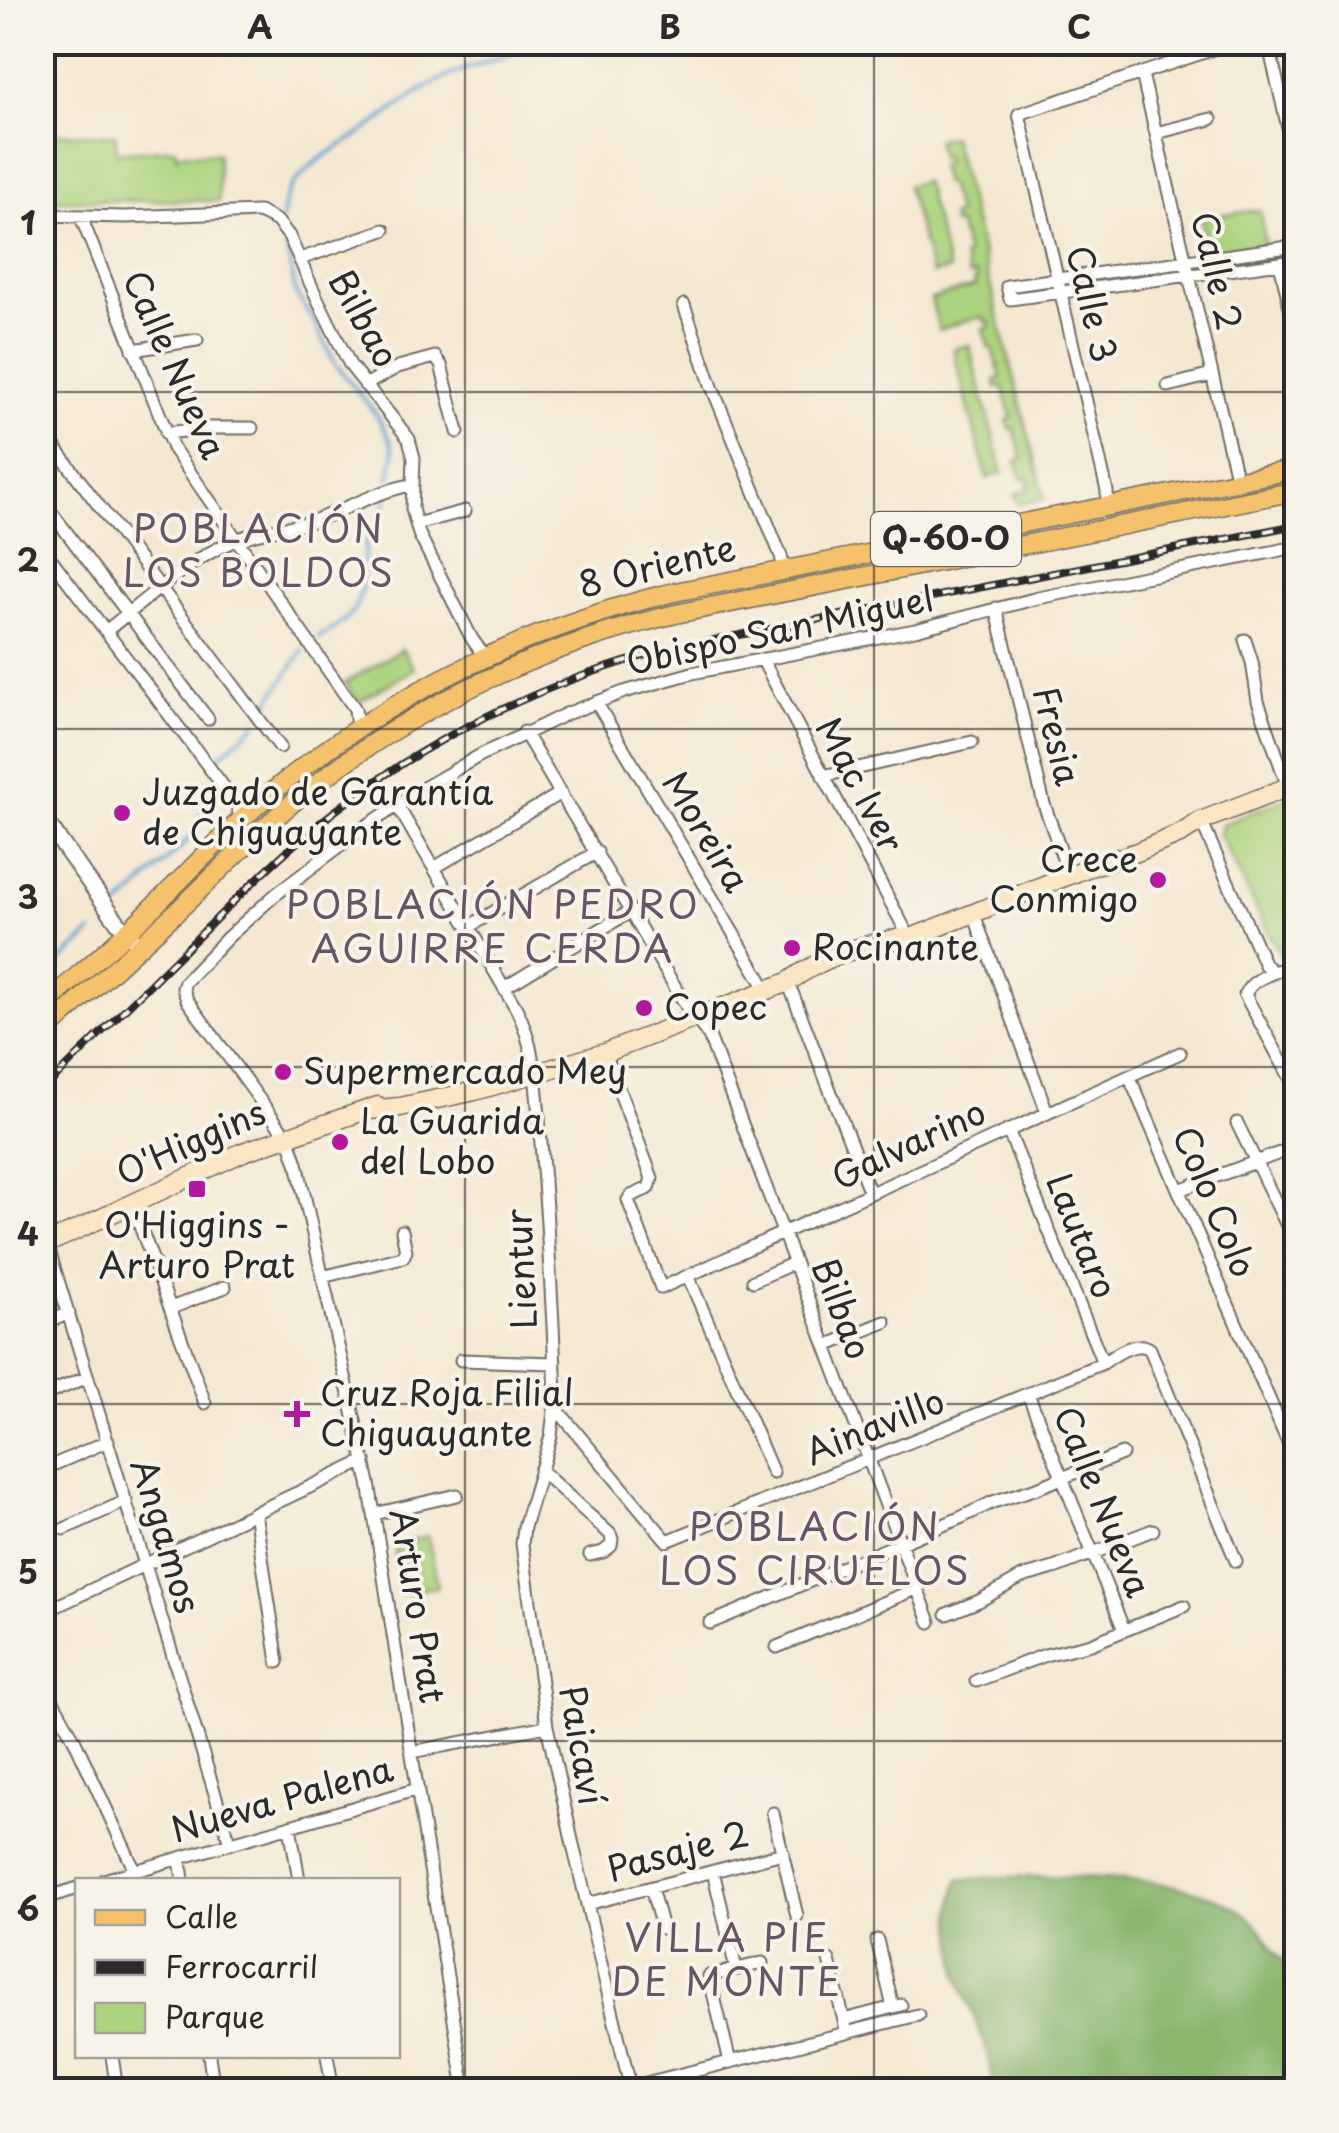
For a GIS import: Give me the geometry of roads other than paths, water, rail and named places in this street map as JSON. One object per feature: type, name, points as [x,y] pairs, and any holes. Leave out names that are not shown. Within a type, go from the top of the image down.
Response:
[{"type":"main road","name":"8 Oriente","points":[[133,939],[241,820],[290,777],[357,729],[422,690],[485,657],[549,631],[684,590],[1296,470]]},
{"type":"main road","name":"8 Oriente","points":[[133,939],[351,758],[429,709],[511,668],[592,638],[662,618],[1296,491]]},
{"type":"main road","points":[[1085,533],[1100,520],[1107,507]]},
{"type":"main road","points":[[485,657],[492,664],[511,668]]},
{"type":"main road","points":[[351,758],[359,738],[357,729]]},
{"type":"main road","name":"O'Higgins","points":[[45,1245],[243,1152],[286,1136],[427,1091],[516,1079],[605,1053],[788,982],[815,977],[888,949],[1078,871],[1154,832],[1178,823],[1201,821],[1294,785]]},
{"type":"main road","name":"Q-60-O","points":[[42,1007],[133,939]]},
{"type":"main road","name":"Q-60-O","points":[[42,1035],[133,939]]},
{"type":"street","points":[[1142,74],[1235,42]]},
{"type":"street","points":[[1268,42],[1296,162]]},
{"type":"street","name":"Calle 3","points":[[1107,507],[1019,114],[1142,74]]},
{"type":"street","name":"Calle 2","points":[[1142,74],[1237,481]]},
{"type":"street","points":[[1156,133],[1211,119]]},
{"type":"street","name":"Bilbao","points":[[42,215],[260,212],[277,221],[294,244],[346,357],[409,440],[414,458],[411,485],[416,524],[460,616],[485,657]]},
{"type":"street","name":"Calle Nueva","points":[[81,217],[178,456],[355,709],[357,729]]},
{"type":"street","points":[[300,258],[384,230]]},
{"type":"street","points":[[1296,246],[1008,286],[1010,299],[1296,261]]},
{"type":"street","points":[[1280,263],[1296,334]]},
{"type":"street","points":[[684,305],[784,570]]},
{"type":"street","points":[[133,350],[197,340]]},
{"type":"street","points":[[365,385],[398,366],[435,357],[440,362],[458,432]]},
{"type":"street","points":[[1168,386],[1212,375]]},
{"type":"street","points":[[42,426],[280,747]]},
{"type":"street","points":[[166,433],[252,428]]},
{"type":"street","points":[[106,631],[204,556],[236,539],[305,524],[411,485]]},
{"type":"street","points":[[42,500],[208,719]]},
{"type":"street","points":[[416,524],[465,511]]},
{"type":"street","points":[[42,547],[236,803],[241,820]]},
{"type":"street","name":"Obispo San Miguel","points":[[184,988],[189,975],[275,895],[397,805],[524,732],[596,702],[681,676],[915,630],[996,608],[1296,547]]},
{"type":"street","name":"Fresia","points":[[996,608],[1044,804],[1078,871]]},
{"type":"street","points":[[1245,640],[1258,701],[1294,785]]},
{"type":"street","name":"Mac Iver","points":[[762,659],[908,938]]},
{"type":"street","name":"Moreira","points":[[596,702],[767,990]]},
{"type":"street","name":"Bilbao","points":[[524,732],[688,1007],[710,1036],[930,1622]]},
{"type":"street","points":[[823,776],[972,742]]},
{"type":"street","points":[[434,868],[561,793]]},
{"type":"street","name":"Lientur","points":[[397,805],[524,1025],[535,1074],[544,1178],[556,1408]]},
{"type":"street","points":[[42,816],[133,939]]},
{"type":"street","points":[[1201,821],[1272,971]]},
{"type":"street","points":[[468,927],[597,852]]},
{"type":"street","points":[[504,988],[631,910]]},
{"type":"street","points":[[973,912],[1047,1112]]},
{"type":"street","points":[[1296,963],[1249,985],[1245,995],[1296,1088]]},
{"type":"street","points":[[788,982],[870,1193]]},
{"type":"street","name":"Arturo Prat","points":[[184,988],[187,1000],[286,1136],[294,1155],[365,1462],[464,2090]]},
{"type":"street","name":"Galvarino","points":[[605,1053],[652,1178],[649,1188],[628,1200],[661,1288],[1180,1053]]},
{"type":"street","name":"Colo Colo","points":[[1129,1076],[1296,1461]]},
{"type":"street","points":[[1237,1123],[1296,1244]]},
{"type":"street","name":"Lautaro","points":[[1008,1130],[1103,1363]]},
{"type":"street","points":[[1179,1190],[1296,1147]]},
{"type":"street","points":[[132,1204],[206,1403]]},
{"type":"street","points":[[322,1277],[404,1258],[402,1232]]},
{"type":"street","name":"Angamos","points":[[45,1245],[230,1844]]},
{"type":"street","points":[[752,1281],[794,1263]]},
{"type":"street","points":[[688,1276],[772,1473]]},
{"type":"street","points":[[170,1308],[225,1288]]},
{"type":"street","points":[[42,1325],[68,1313]]},
{"type":"street","points":[[826,1346],[885,1322]]},
{"type":"street","name":"Ainavillo","points":[[556,1408],[667,1541],[1145,1345],[1150,1349],[1236,1561]]},
{"type":"street","points":[[461,1360],[554,1363]]},
{"type":"street","points":[[42,1396],[88,1376]]},
{"type":"street","name":"Calle Nueva","points":[[1028,1394],[1124,1630]]},
{"type":"street","name":"Paicaví","points":[[556,1408],[522,1544],[547,1726],[631,2089]]},
{"type":"street","points":[[43,1467],[108,1441]]},
{"type":"street","points":[[710,1623],[993,1502],[1122,1454]]},
{"type":"street","points":[[42,1613],[365,1462]]},
{"type":"street","points":[[540,1470],[610,1534],[611,1546],[590,1555]]},
{"type":"street","points":[[374,1514],[457,1495]]},
{"type":"street","points":[[64,1530],[126,1501]]},
{"type":"street","points":[[255,1512],[278,1662]]},
{"type":"street","points":[[948,1614],[1022,1577],[1153,1530]]},
{"type":"street","points":[[777,1647],[918,1588]]},
{"type":"street","points":[[976,1681],[1045,1655],[1090,1644],[1184,1606]]},
{"type":"street","points":[[42,1682],[79,1748],[135,1872]]},
{"type":"street","points":[[412,1752],[547,1726]]},
{"type":"street","name":"Nueva Palena","points":[[112,1878],[418,1788]]},
{"type":"street","points":[[773,1813],[797,1916]]},
{"type":"street","points":[[290,1826],[299,1878]]},
{"type":"street","name":"Pasaje 2","points":[[587,1904],[782,1854]]},
{"type":"street","points":[[180,1858],[183,1878]]},
{"type":"street","points":[[714,1872],[736,1969]]},
{"type":"street","points":[[651,1888],[662,1928]]},
{"type":"street","points":[[42,1898],[75,1889]]},
{"type":"street","points":[[631,2089],[730,2062],[897,2006],[877,1940]]},
{"type":"street","points":[[829,1960],[845,2026]]},
{"type":"street","points":[[730,2062],[709,1976],[762,1963]]},
{"type":"street","points":[[845,2026],[918,2016]]},
{"type":"street","points":[[112,2058],[117,2090]]},
{"type":"street","points":[[209,2058],[214,2090]]},
{"type":"street","points":[[327,2058],[333,2090]]},
{"type":"waterway","points":[[282,221],[291,188],[317,162],[428,86],[532,42]]},
{"type":"waterway","points":[[284,235],[296,294],[334,362],[376,414],[391,441],[394,455],[390,479]]},
{"type":"waterway","points":[[318,638],[346,619],[357,604],[367,540],[388,497]]},
{"type":"waterway","points":[[261,714],[303,650]]},
{"type":"waterway","points":[[214,761],[257,723]]},
{"type":"waterway","points":[[119,907],[196,832],[209,790]]},
{"type":"waterway","points":[[42,979],[92,932]]},
{"type":"railway","points":[[42,1091],[316,826],[412,758],[536,694],[669,649],[1296,525]]},
{"type":"place","name":"Juzgado de Garantía de Chiguayante","points":[[122,813]]},
{"type":"place","name":"Crece Conmigo","points":[[1158,880]]},
{"type":"place","name":"Rocinante","points":[[792,948]]},
{"type":"place","name":"Copec","points":[[644,1008]]},
{"type":"place","name":"Supermercado Mey","points":[[283,1072]]},
{"type":"place","name":"La Guarida del Lobo","points":[[340,1142]]},
{"type":"place","name":"O'Higgins - Arturo Prat","points":[[197,1189]]},
{"type":"place","name":"Cruz Roja Filial Chiguayante","points":[[297,1414]]},
{"type":"district","name":"POBLACIÓN LOS BOLDOS","points":[[259,552]]},
{"type":"district","name":"POBLACIÓN PEDRO AGUIRRE CERDA","points":[[493,928]]},
{"type":"district","name":"POBLACIÓN LOS CIRUELOS","points":[[815,1550]]},
{"type":"district","name":"VILLA PIE DE MONTE","points":[[727,1961]]}]
